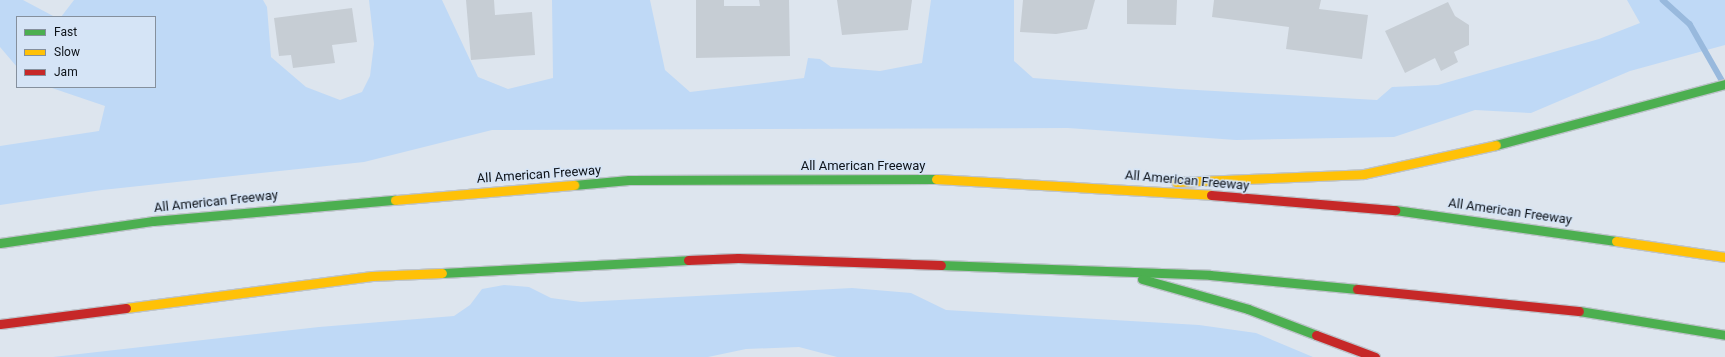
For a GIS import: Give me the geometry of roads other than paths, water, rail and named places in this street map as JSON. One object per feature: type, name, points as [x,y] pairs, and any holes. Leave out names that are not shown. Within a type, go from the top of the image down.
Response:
[{"type":"highway","points":[[1128,188],[1198,180],[1364,174],[1508,142],[1725,84]]},
{"type":"highway","name":"All American Freeway","points":[[0,242],[153,221],[435,195],[592,186],[630,180],[921,178],[1128,188],[1434,214],[1725,257]]},
{"type":"highway","points":[[0,324],[372,276],[650,261],[738,258],[1116,270],[1210,275],[1553,307],[1725,335]]},
{"type":"highway","points":[[1116,270],[1248,309],[1375,357]]},
{"type":"waterway","points":[[1663,0],[1690,24],[1722,80]]}]
